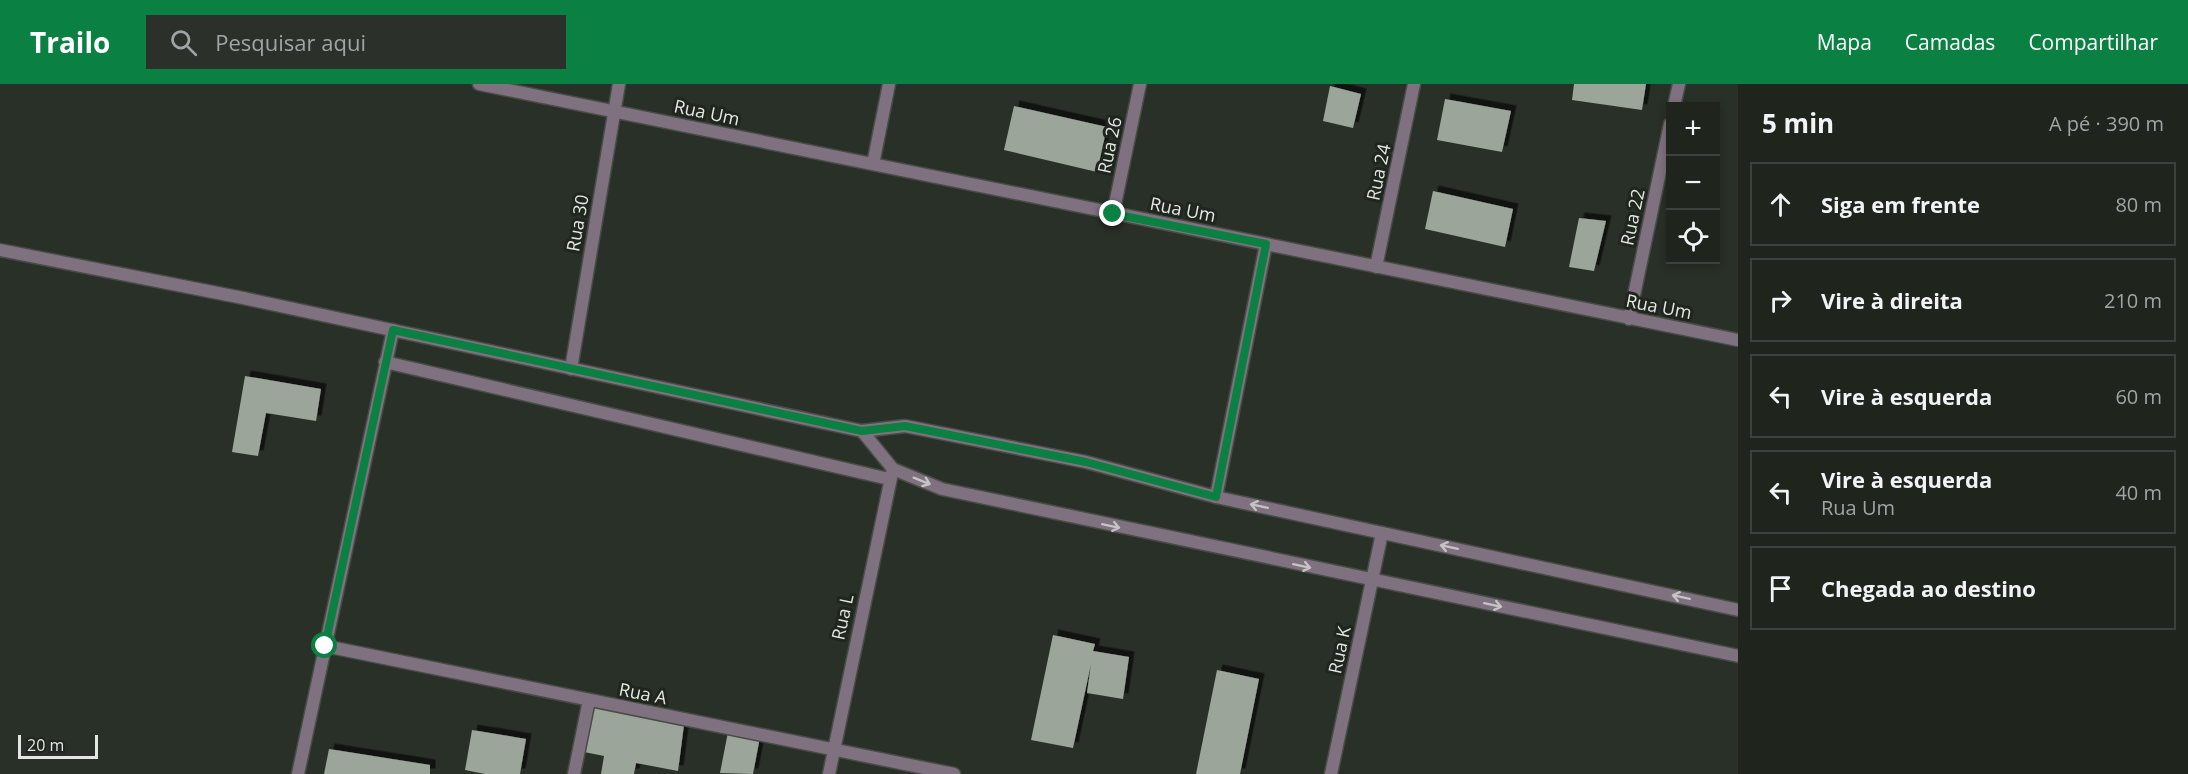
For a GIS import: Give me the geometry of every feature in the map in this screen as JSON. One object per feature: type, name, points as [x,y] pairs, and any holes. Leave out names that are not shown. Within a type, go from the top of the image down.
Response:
[{"type":"street","name":"Rua Um","points":[[479,84],[1738,340]]},
{"type":"street","name":"Rua 30","points":[[571,369],[619,84]]},
{"type":"street","points":[[873,164],[889,84]]},
{"type":"street","name":"Rua 26","points":[[1113,214],[1140,84]]},
{"type":"street","name":"Rua 24","points":[[1376,267],[1414,84]]},
{"type":"street","points":[[1675,102],[1679,84]]},
{"type":"street","name":"Rua 22","points":[[1629,319],[1666,147]]},
{"type":"street","points":[[1216,497],[1266,244]]},
{"type":"street","points":[[0,250],[393,330],[862,431],[905,426],[1086,462],[1216,497],[1738,610]]},
{"type":"street","points":[[298,774],[393,330]]},
{"type":"street","points":[[385,362],[891,474],[942,489],[1738,656]]},
{"type":"street","points":[[862,431],[891,474]]},
{"type":"street","name":"Rua L","points":[[828,774],[891,474]]},
{"type":"street","name":"Rua K","points":[[1331,774],[1382,533]]},
{"type":"street","name":"Rua A","points":[[325,646],[954,774]]},
{"type":"street","points":[[574,774],[589,700]]},
{"type":"building","points":[[1574,84],[1646,84],[1642,110],[1572,100]]},
{"type":"building","points":[[1330,86],[1361,94],[1353,128],[1323,121]]},
{"type":"building","points":[[1445,99],[1511,111],[1502,152],[1437,140]]},
{"type":"building","points":[[1014,106],[1107,127],[1097,172],[1004,150]]},
{"type":"building","points":[[1433,191],[1513,209],[1505,247],[1425,229]]},
{"type":"building","points":[[1579,218],[1606,221],[1594,271],[1569,267]]},
{"type":"building","points":[[245,376],[321,389],[316,421],[266,413],[258,456],[232,452]]},
{"type":"building","points":[[1053,635],[1095,644],[1093,651],[1129,657],[1123,699],[1087,693],[1091,664],[1073,748],[1031,740]]},
{"type":"building","points":[[1217,670],[1259,679],[1240,774],[1196,774]]},
{"type":"building","points":[[593,706],[684,725],[678,771],[636,763],[634,774],[601,774],[604,756],[584,752]]},
{"type":"building","points":[[472,730],[526,739],[520,774],[485,774],[465,770]]},
{"type":"building","points":[[728,732],[760,737],[753,774],[720,773]]},
{"type":"building","points":[[329,749],[430,765],[430,774],[324,774]]},
{"type":"route","points":[[325,646],[393,330],[862,431],[905,426],[1086,462],[1216,497],[1266,244],[1113,214]]}]
